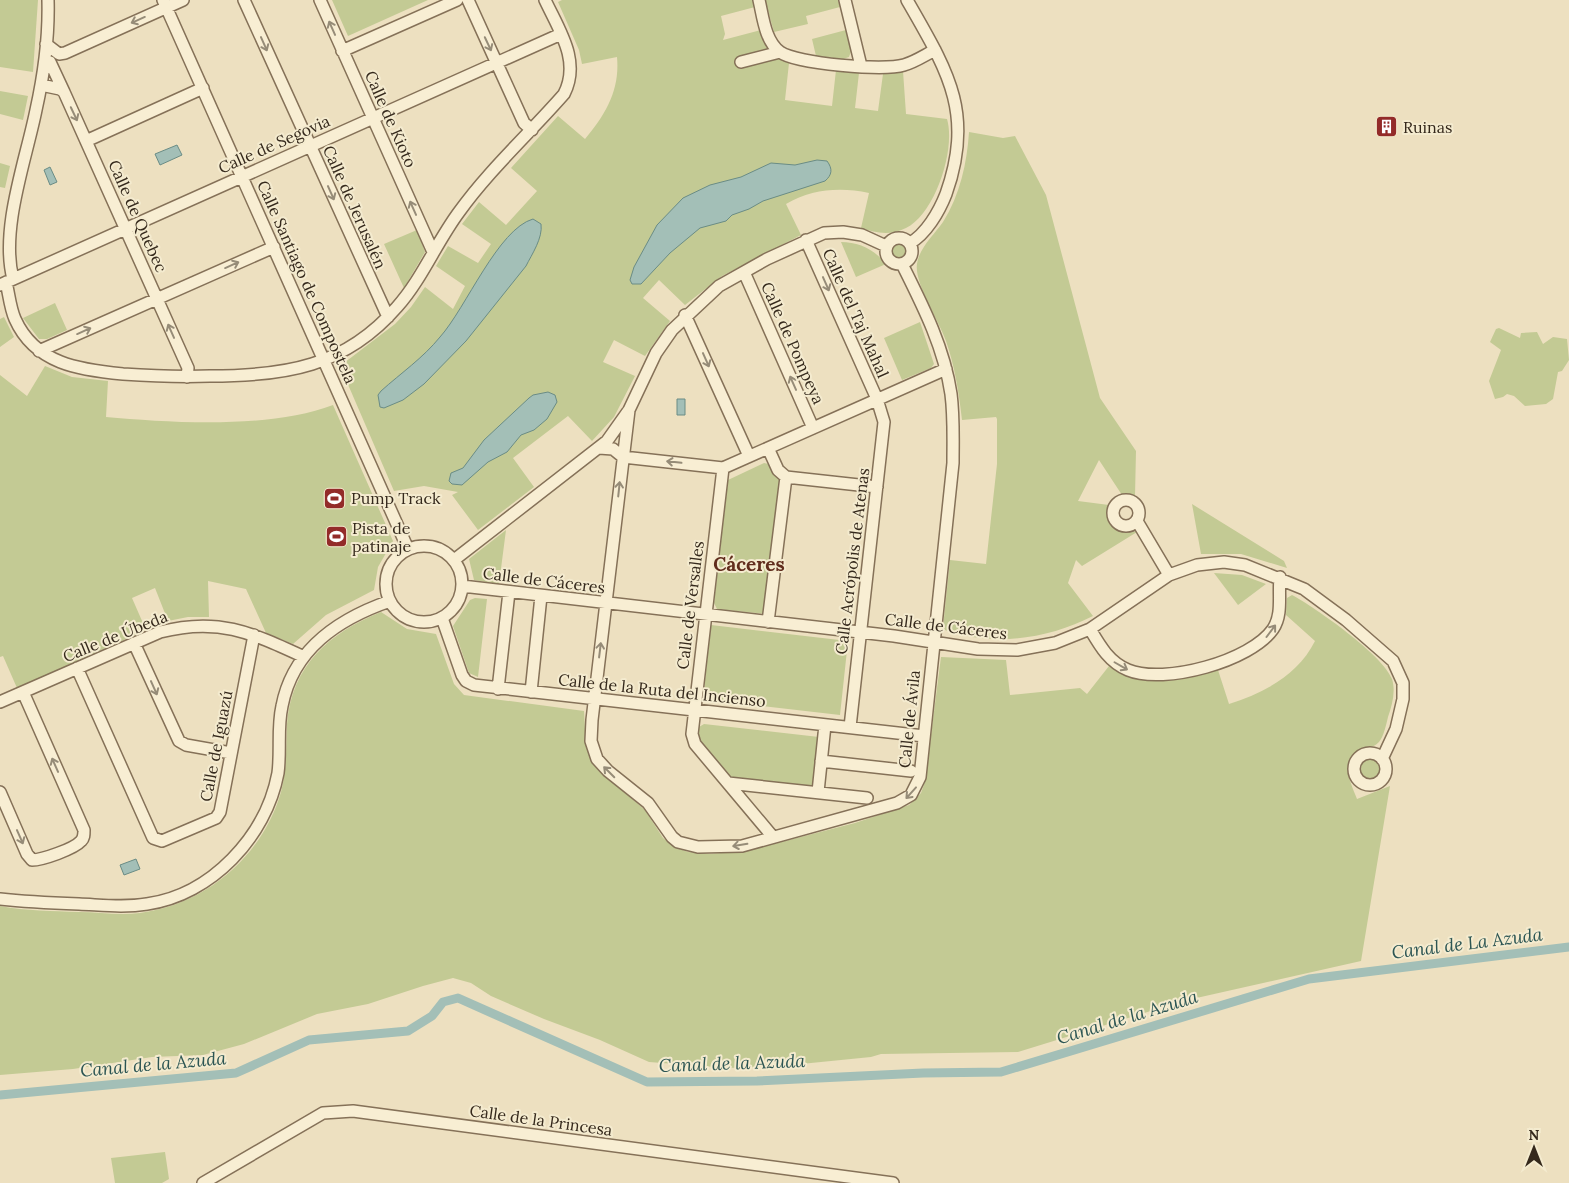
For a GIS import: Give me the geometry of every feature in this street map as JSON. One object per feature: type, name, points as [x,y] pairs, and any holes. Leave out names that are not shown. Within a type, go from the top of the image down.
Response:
[{"type":"street","points":[[48,0],[46,44],[51,61],[41,85],[14,199],[6,282],[15,318],[25,337],[39,351],[54,361],[74,368],[130,374],[187,377],[267,374],[292,371],[324,361],[362,339],[388,317],[414,284],[466,202],[564,94],[571,80],[572,62],[545,0]]},
{"type":"street","points":[[51,61],[165,4],[183,0]]},
{"type":"street","name":"Calle de Jerusalén","points":[[244,0],[388,317]]},
{"type":"street","name":"Calle de Kioto","points":[[320,0],[433,252]]},
{"type":"street","points":[[342,51],[457,0]]},
{"type":"street","points":[[468,0],[524,123],[532,130]]},
{"type":"street","points":[[759,0],[769,39],[780,52],[797,60],[884,68],[906,65],[935,50]]},
{"type":"street","points":[[845,0],[861,66]]},
{"type":"street","points":[[907,0],[935,50],[950,82],[958,130],[956,160],[944,200],[916,240],[910,243]]},
{"type":"street","name":"Calle Santiago de Compostela","points":[[165,4],[408,549]]},
{"type":"street","name":"Calle de Segovia","points":[[6,282],[561,34]]},
{"type":"street","points":[[46,44],[51,61]]},
{"type":"street","points":[[741,62],[780,52]]},
{"type":"street","name":"Calle de Quebec","points":[[51,61],[188,368],[187,377]]},
{"type":"street","points":[[41,85],[60,89],[64,92]]},
{"type":"street","points":[[86,140],[203,88]]},
{"type":"street","points":[[454,560],[599,448],[613,434],[629,410],[656,353],[686,315],[719,286],[806,240],[824,233],[843,232],[862,236],[886,246]]},
{"type":"street","points":[[895,238],[903,238],[910,243],[912,256],[902,264],[894,264],[887,258],[886,246],[895,238]]},
{"type":"street","name":"Calle del Taj Mahal","points":[[806,240],[877,399]]},
{"type":"street","points":[[39,351],[274,247]]},
{"type":"street","name":"Calle de Ávila","points":[[629,410],[594,699],[591,741],[597,759],[608,771],[653,809],[672,837],[688,845],[712,848],[742,846],[839,820],[906,799],[918,784],[953,463],[951,394],[946,369],[937,339],[902,264]]},
{"type":"street","name":"Calle de Pompeya","points":[[744,272],[813,428]]},
{"type":"street","points":[[686,315],[749,456]]},
{"type":"street","points":[[599,448],[613,449],[622,457],[723,468],[946,369]]},
{"type":"street","name":"Calle Acrópolis de Atenas","points":[[850,728],[884,422],[877,399]]},
{"type":"street","points":[[768,448],[778,470],[786,477],[877,487]]},
{"type":"street","name":"Calle de Versalles","points":[[723,468],[692,734],[695,744],[773,837]]},
{"type":"street","points":[[768,622],[786,477]]},
{"type":"street","points":[[1137,521],[1169,575]]},
{"type":"street","points":[[421,546],[433,547],[445,552],[454,560],[459,568],[462,586],[459,599],[452,610],[442,618],[430,621],[410,620],[397,611],[390,601],[386,582],[390,565],[398,556],[408,549],[421,546]]},
{"type":"street","name":"Calle de Cáceres","points":[[462,586],[860,632],[978,648],[1017,650],[1055,643],[1090,629],[1169,575],[1197,565],[1224,562],[1245,565],[1304,589],[1381,649],[1397,668],[1403,683],[1403,699],[1396,729],[1382,759]]},
{"type":"street","points":[[1090,629],[1110,659],[1138,673],[1164,673],[1207,666],[1240,655],[1260,642],[1272,630],[1279,618],[1280,578]]},
{"type":"street","points":[[498,688],[509,592]]},
{"type":"street","points":[[531,692],[541,596]]},
{"type":"street","points":[[0,899],[50,904],[119,906],[147,904],[177,896],[217,872],[250,839],[270,798],[277,774],[281,706],[286,688],[302,656],[336,625],[357,614],[390,601]]},
{"type":"street","name":"Calle de la Ruta del Incienso","points":[[442,618],[462,675],[466,681],[474,685],[850,728],[923,742]]},
{"type":"street","name":"Calle de Úbeda","points":[[0,702],[160,632],[185,625],[208,624],[233,628],[302,656]]},
{"type":"street","name":"Calle de Iguazú","points":[[77,668],[153,838],[157,841],[162,841],[216,818],[220,812],[254,635]]},
{"type":"street","points":[[134,643],[179,741],[186,745],[231,753]]},
{"type":"street","points":[[0,792],[27,854],[32,860],[40,860],[80,843],[84,838],[84,830],[23,692]]},
{"type":"street","points":[[818,792],[825,725]]},
{"type":"street","points":[[821,761],[911,771]]},
{"type":"street","points":[[728,784],[867,798]]},
{"type":"street","name":"Calle de la Princesa","points":[[203,1183],[323,1113],[353,1111],[893,1183]]},
{"type":"green space","points":[[0,0],[38,0],[33,72],[0,67]]},
{"type":"green space","points":[[332,0],[428,0],[348,36]]},
{"type":"green space","points":[[562,0],[753,0],[755,7],[721,16],[725,34],[723,40],[761,30],[770,49],[741,57],[739,69],[780,58],[789,63],[785,100],[832,106],[836,70],[859,73],[855,108],[878,111],[883,74],[903,71],[906,114],[947,119],[949,132],[946,163],[941,180],[926,209],[916,221],[900,231],[883,233],[861,228],[869,193],[847,190],[816,192],[786,204],[801,235],[722,276],[685,305],[659,280],[643,298],[670,321],[645,356],[614,340],[603,362],[635,376],[614,417],[592,441],[568,416],[513,458],[534,487],[478,530],[452,495],[458,492],[424,486],[394,491],[340,366],[395,324],[411,307],[425,287],[453,309],[465,286],[436,266],[448,246],[478,263],[491,244],[462,224],[479,202],[506,225],[537,191],[511,168],[558,116],[585,139],[605,111],[614,91],[617,57],[582,64],[579,50],[558,2]]},
{"type":"green space","points":[[765,0],[838,0],[840,7],[806,16],[808,24],[774,32]]},
{"type":"green space","points":[[846,30],[851,51],[849,57],[843,59],[816,56],[812,39]]},
{"type":"green space","points":[[0,91],[28,96],[23,120],[0,114]]},
{"type":"green space","points":[[969,132],[1003,138],[1015,136],[1046,195],[1100,398],[1136,451],[1135,496],[1122,495],[1099,460],[1078,501],[1109,505],[1108,514],[1113,526],[1121,531],[1137,532],[1082,566],[1076,560],[1068,583],[1093,616],[1058,630],[1020,638],[982,638],[945,630],[943,627],[950,560],[986,564],[997,464],[997,419],[996,417],[962,420],[960,400],[949,351],[943,333],[923,291],[917,272],[918,258],[927,242],[943,222],[954,201],[964,167]]},
{"type":"green space","points":[[0,163],[10,166],[5,188],[0,187]]},
{"type":"green space","points":[[417,230],[425,252],[404,288],[384,244]]},
{"type":"green space","points":[[841,242],[854,243],[866,248],[886,264],[856,277]]},
{"type":"green space","points":[[899,242],[906,245],[909,252],[906,259],[899,262],[892,259],[889,252],[892,245]]},
{"type":"green space","points":[[55,303],[67,330],[47,339],[39,339],[23,318]]},
{"type":"green space","points":[[4,317],[14,337],[0,347],[0,319]]},
{"type":"green space","points":[[920,322],[934,364],[931,368],[902,380],[884,338]]},
{"type":"green space","points":[[1499,328],[1520,338],[1521,333],[1537,332],[1543,344],[1553,337],[1567,339],[1569,360],[1562,371],[1558,372],[1553,399],[1546,404],[1525,406],[1514,396],[1507,394],[1495,399],[1489,381],[1501,350],[1490,342],[1496,329]]},
{"type":"green space","points":[[45,366],[72,377],[108,381],[106,417],[191,422],[252,421],[308,413],[333,405],[393,541],[378,567],[374,590],[326,615],[293,644],[266,633],[246,589],[208,581],[209,617],[188,617],[168,621],[155,588],[132,598],[146,630],[17,688],[3,656],[0,657],[0,375],[27,396]]},
{"type":"green space","points":[[764,463],[769,464],[775,476],[782,481],[766,614],[717,609],[714,603],[728,480]]},
{"type":"green space","points":[[1192,504],[1284,561],[1287,568],[1241,554],[1201,554]]},
{"type":"green space","points":[[506,530],[499,584],[474,580],[469,559]]},
{"type":"green space","points":[[1214,573],[1242,575],[1266,584],[1238,605]]},
{"type":"green space","points":[[1292,595],[1332,621],[1363,645],[1386,669],[1393,684],[1394,694],[1382,737],[1377,744],[1355,754],[1351,759],[1348,770],[1357,799],[1390,786],[1361,961],[1183,1001],[1018,1052],[881,1054],[871,1057],[781,1066],[728,1068],[649,1062],[491,996],[471,983],[453,978],[368,1004],[317,1014],[244,1044],[203,1055],[152,1057],[73,1069],[0,1075],[0,906],[20,909],[117,914],[140,913],[164,908],[187,900],[228,874],[261,837],[281,792],[286,758],[290,703],[296,685],[305,668],[330,641],[362,620],[381,612],[407,629],[436,634],[454,684],[464,695],[584,711],[586,746],[596,768],[645,810],[663,838],[677,848],[688,852],[709,854],[746,851],[855,823],[909,805],[921,793],[925,782],[941,657],[1006,660],[1010,695],[1080,688],[1087,694],[1109,666],[1121,673],[1148,679],[1177,678],[1218,670],[1229,704],[1267,688],[1290,673],[1308,653],[1315,641],[1286,615],[1287,598]]},
{"type":"green space","points":[[475,598],[487,599],[478,677],[469,673],[453,626],[470,600]]},
{"type":"green space","points":[[711,625],[848,641],[840,715],[703,699]]},
{"type":"green space","points":[[704,724],[819,737],[814,788],[732,779],[702,744],[699,737],[699,727]]},
{"type":"green space","points":[[1369,758],[1374,759],[1380,765],[1380,775],[1374,781],[1369,782],[1364,781],[1358,775],[1357,770],[1358,765],[1364,759]]},
{"type":"green space","points":[[165,1152],[169,1179],[162,1183],[115,1183],[111,1158]]},
{"type":"water","points":[[177,145],[182,155],[160,165],[155,154]]},
{"type":"water","points":[[817,160],[827,161],[831,169],[825,181],[763,201],[749,209],[732,215],[726,221],[700,228],[670,253],[641,284],[632,284],[630,280],[634,267],[657,225],[683,198],[710,185],[741,177],[771,163],[795,165]]},
{"type":"water","points":[[50,167],[57,182],[50,185],[44,170]]},
{"type":"water","points":[[533,219],[541,224],[541,229],[536,246],[526,266],[466,341],[424,384],[403,400],[384,408],[380,407],[378,395],[381,391],[433,345],[450,324],[495,253],[520,226]]},
{"type":"water","points":[[548,392],[555,395],[557,402],[547,419],[534,430],[521,435],[507,452],[488,462],[462,485],[452,484],[449,481],[451,473],[463,468],[484,440],[529,398],[533,395]]},
{"type":"water","points":[[677,399],[685,399],[685,415],[677,415]]},
{"type":"water","points":[[136,859],[140,869],[124,875],[120,865]]},
{"type":"waterway","name":"Canal de la Azuda","points":[[0,1095],[236,1073],[309,1040],[408,1031],[432,1016],[443,1002],[458,998],[647,1082],[757,1081],[923,1073],[1001,1072],[1309,979],[1569,947]]},
{"type":"place","name":"Ruinas","points":[[1387,127]]},
{"type":"place","name":"Pump Track","points":[[335,498]]},
{"type":"place","name":"Pista de patinaje","points":[[336,537]]},
{"type":"district","name":"Cáceres","points":[[749,564]]},
{"type":"water label","name":"Canal de La Azuda","points":[[1467,943]]}]
